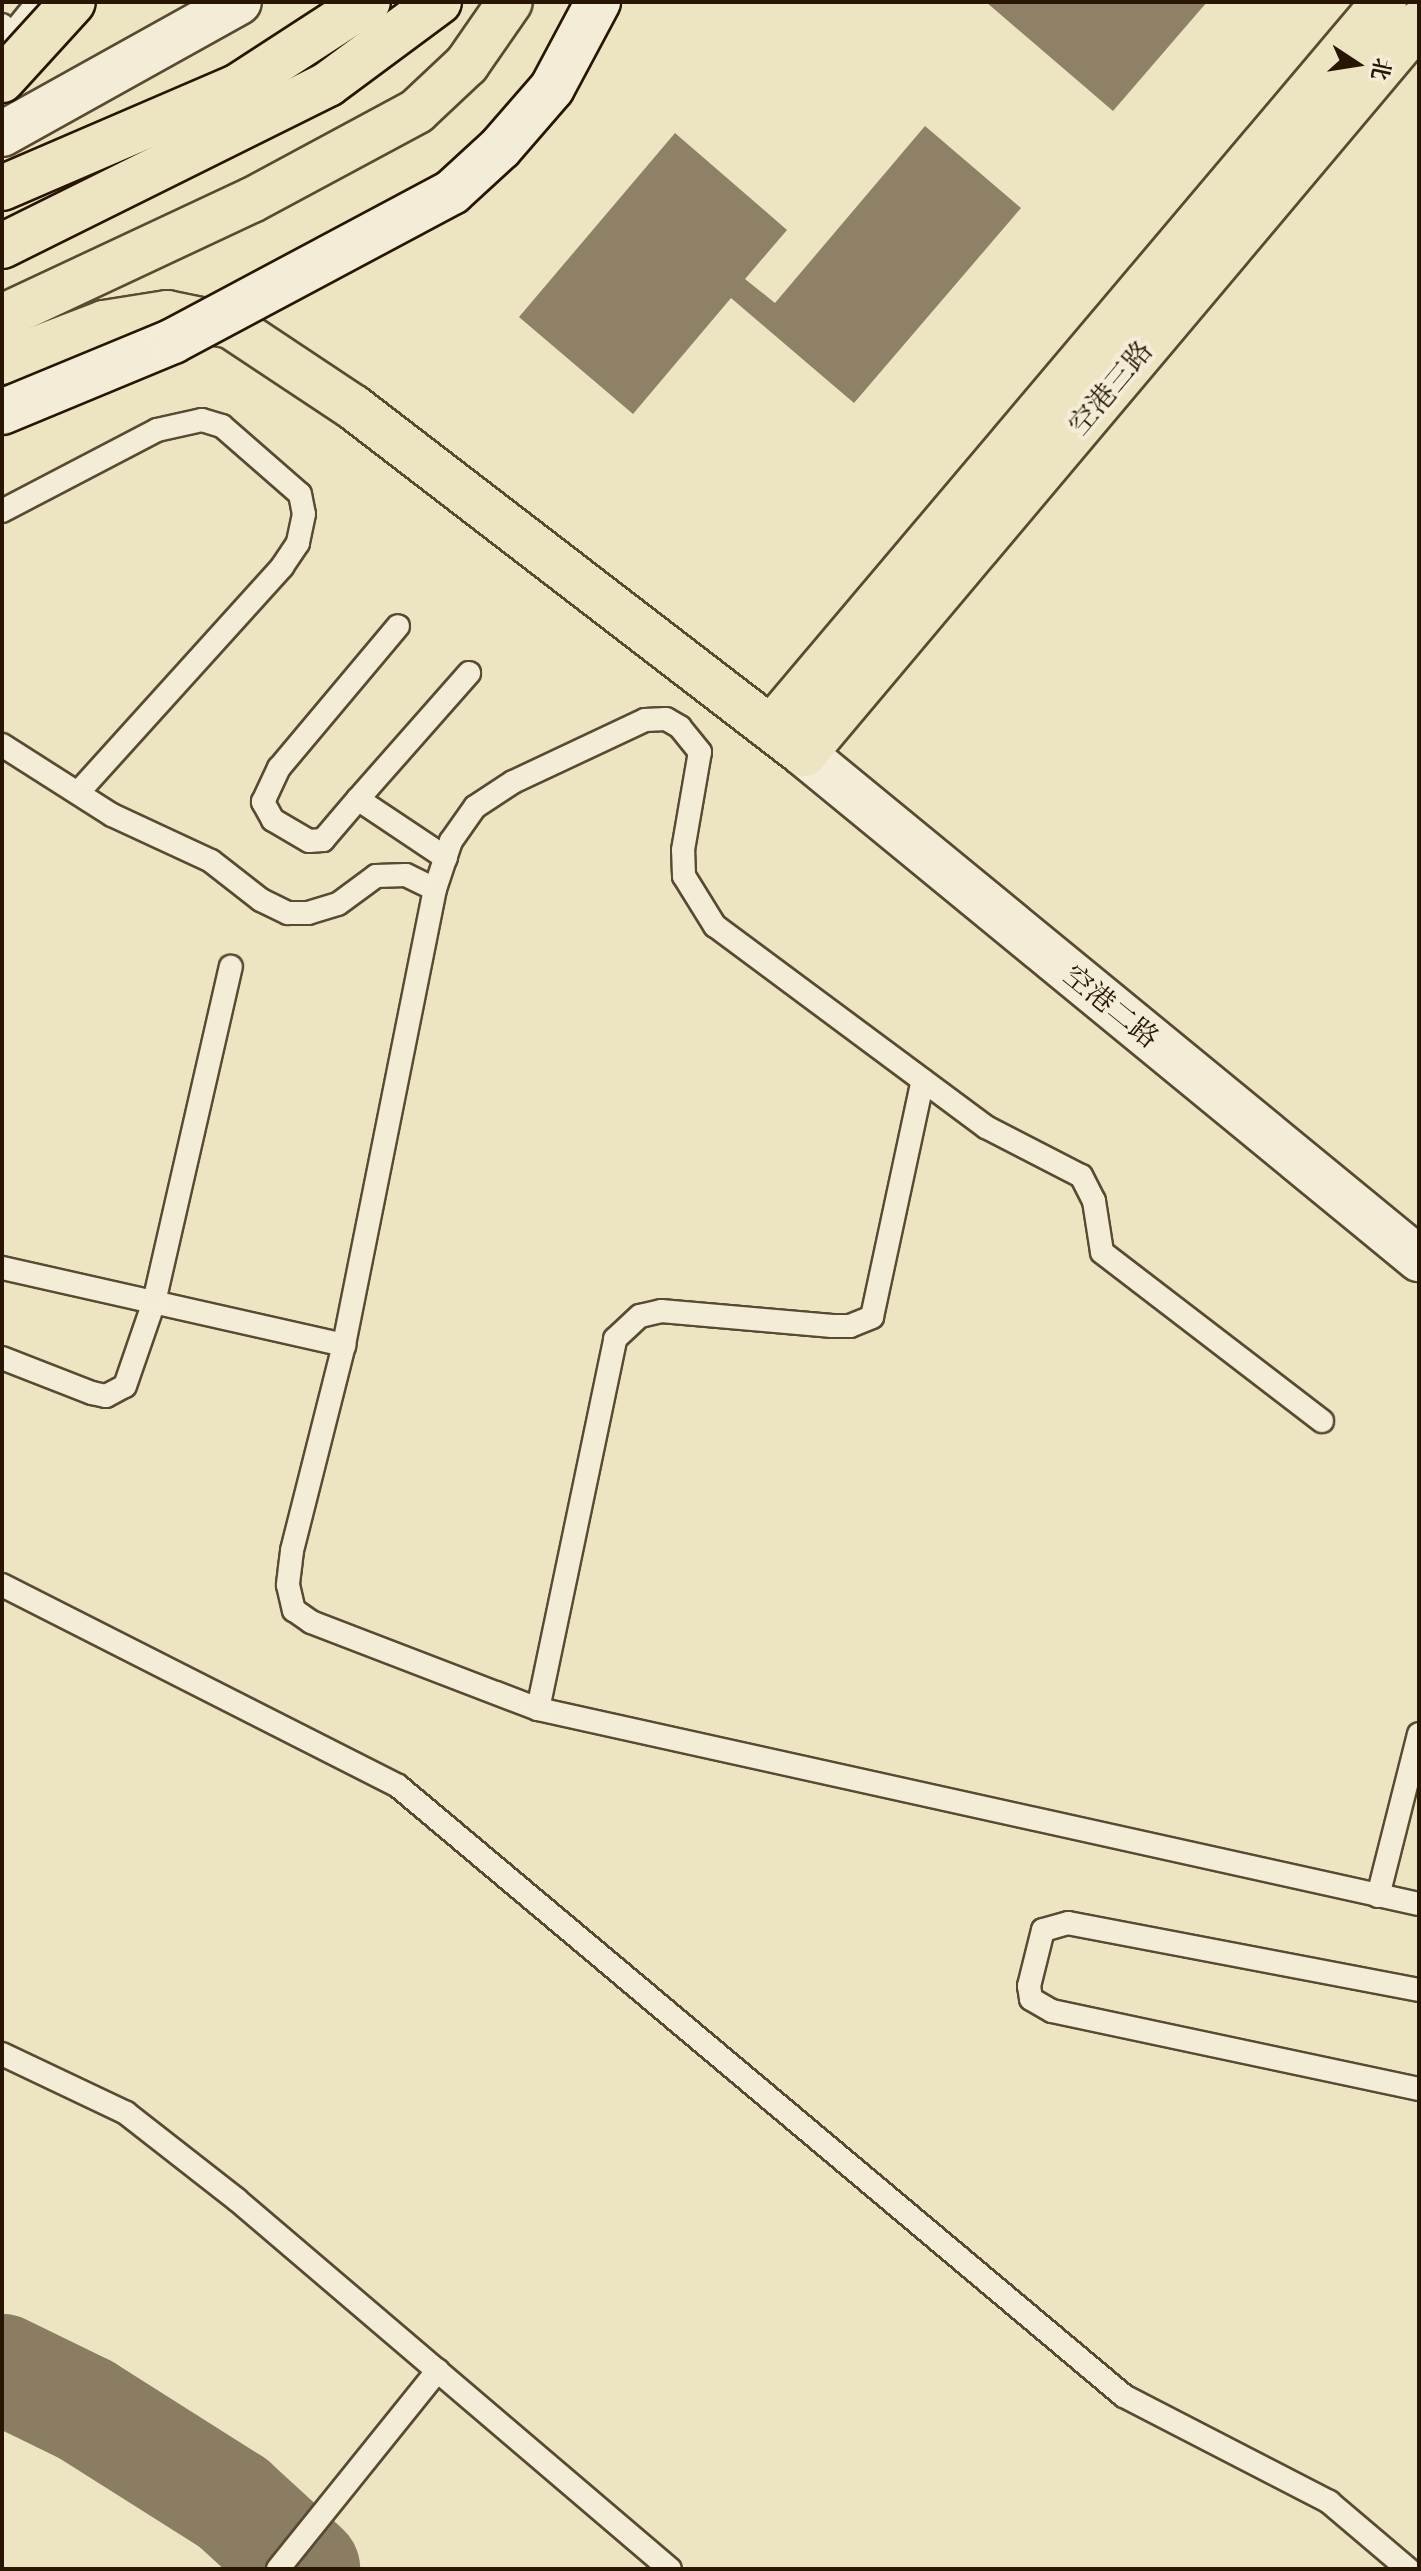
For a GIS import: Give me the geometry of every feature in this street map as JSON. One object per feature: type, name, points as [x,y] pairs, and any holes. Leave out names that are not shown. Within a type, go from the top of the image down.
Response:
[{"type":"main road","points":[[2,80],[73,2]]},
{"type":"main road","points":[[2,134],[239,2]]},
{"type":"main road","points":[[2,188],[237,87],[368,2]]},
{"type":"main road","points":[[2,246],[328,84],[439,2]]},
{"type":"main road","points":[[2,317],[252,200],[417,111],[467,64],[510,2]]},
{"type":"main road","points":[[2,412],[173,341],[452,192],[500,148],[552,88],[598,2]]},
{"type":"main road","name":"空港三路","points":[[787,741],[1384,2]]},
{"type":"main road","name":"空港三路","points":[[787,741],[1419,23]]},
{"type":"main road","points":[[2,362],[54,338],[116,321],[167,313],[231,326],[353,407],[787,741]]},
{"type":"main road","name":"空港二路","points":[[787,741],[1419,1259]]},
{"type":"lane","points":[[7,32],[38,2]]},
{"type":"lane","points":[[2,511],[157,430],[202,420],[222,426],[300,494],[304,514],[298,543],[282,567],[78,793]]},
{"type":"lane","points":[[398,626],[279,768],[263,802],[273,820],[309,841],[323,840],[469,673]]},
{"type":"lane","points":[[1322,1421],[1102,1252],[1094,1201],[1081,1176],[986,1127],[715,926],[695,901],[684,876],[683,850],[700,752],[692,736],[666,719],[645,720],[513,782],[475,807],[451,841],[435,889],[344,1345],[292,1551],[288,1585],[294,1610],[346,1638],[538,1709],[1419,1904]]},
{"type":"lane","points":[[2,745],[78,793],[211,861],[261,900],[288,913],[308,913],[338,904],[376,876],[406,875],[435,889]]},
{"type":"lane","points":[[358,799],[446,858]]},
{"type":"lane","points":[[2,1358],[92,1393],[118,1393],[134,1370],[154,1302],[231,967]]},
{"type":"lane","points":[[538,1709],[615,1339],[640,1316],[661,1311],[832,1326],[872,1317],[923,1080]]},
{"type":"lane","points":[[2,1268],[344,1345]]},
{"type":"lane","points":[[4,1590],[398,1786],[1124,2396],[1329,2502],[1408,2569]]},
{"type":"lane","points":[[1378,1896],[1419,1734]]},
{"type":"lane","points":[[1419,1990],[1068,1923],[1043,1930],[1029,1986],[1031,1999],[1052,2011],[1419,2089]]},
{"type":"lane","points":[[2,2054],[126,2113],[438,2370],[670,2569]]},
{"type":"lane","points":[[278,2569],[438,2370]]},
{"type":"building","points":[[986,2],[1207,2],[1113,111]]},
{"type":"building","points":[[925,126],[1021,208],[854,403],[731,298],[633,414],[519,317],[675,133],[787,230],[745,279],[775,303]]},
{"type":"taxiway","points":[[2,2369],[86,2410],[233,2503],[305,2569]]}]
